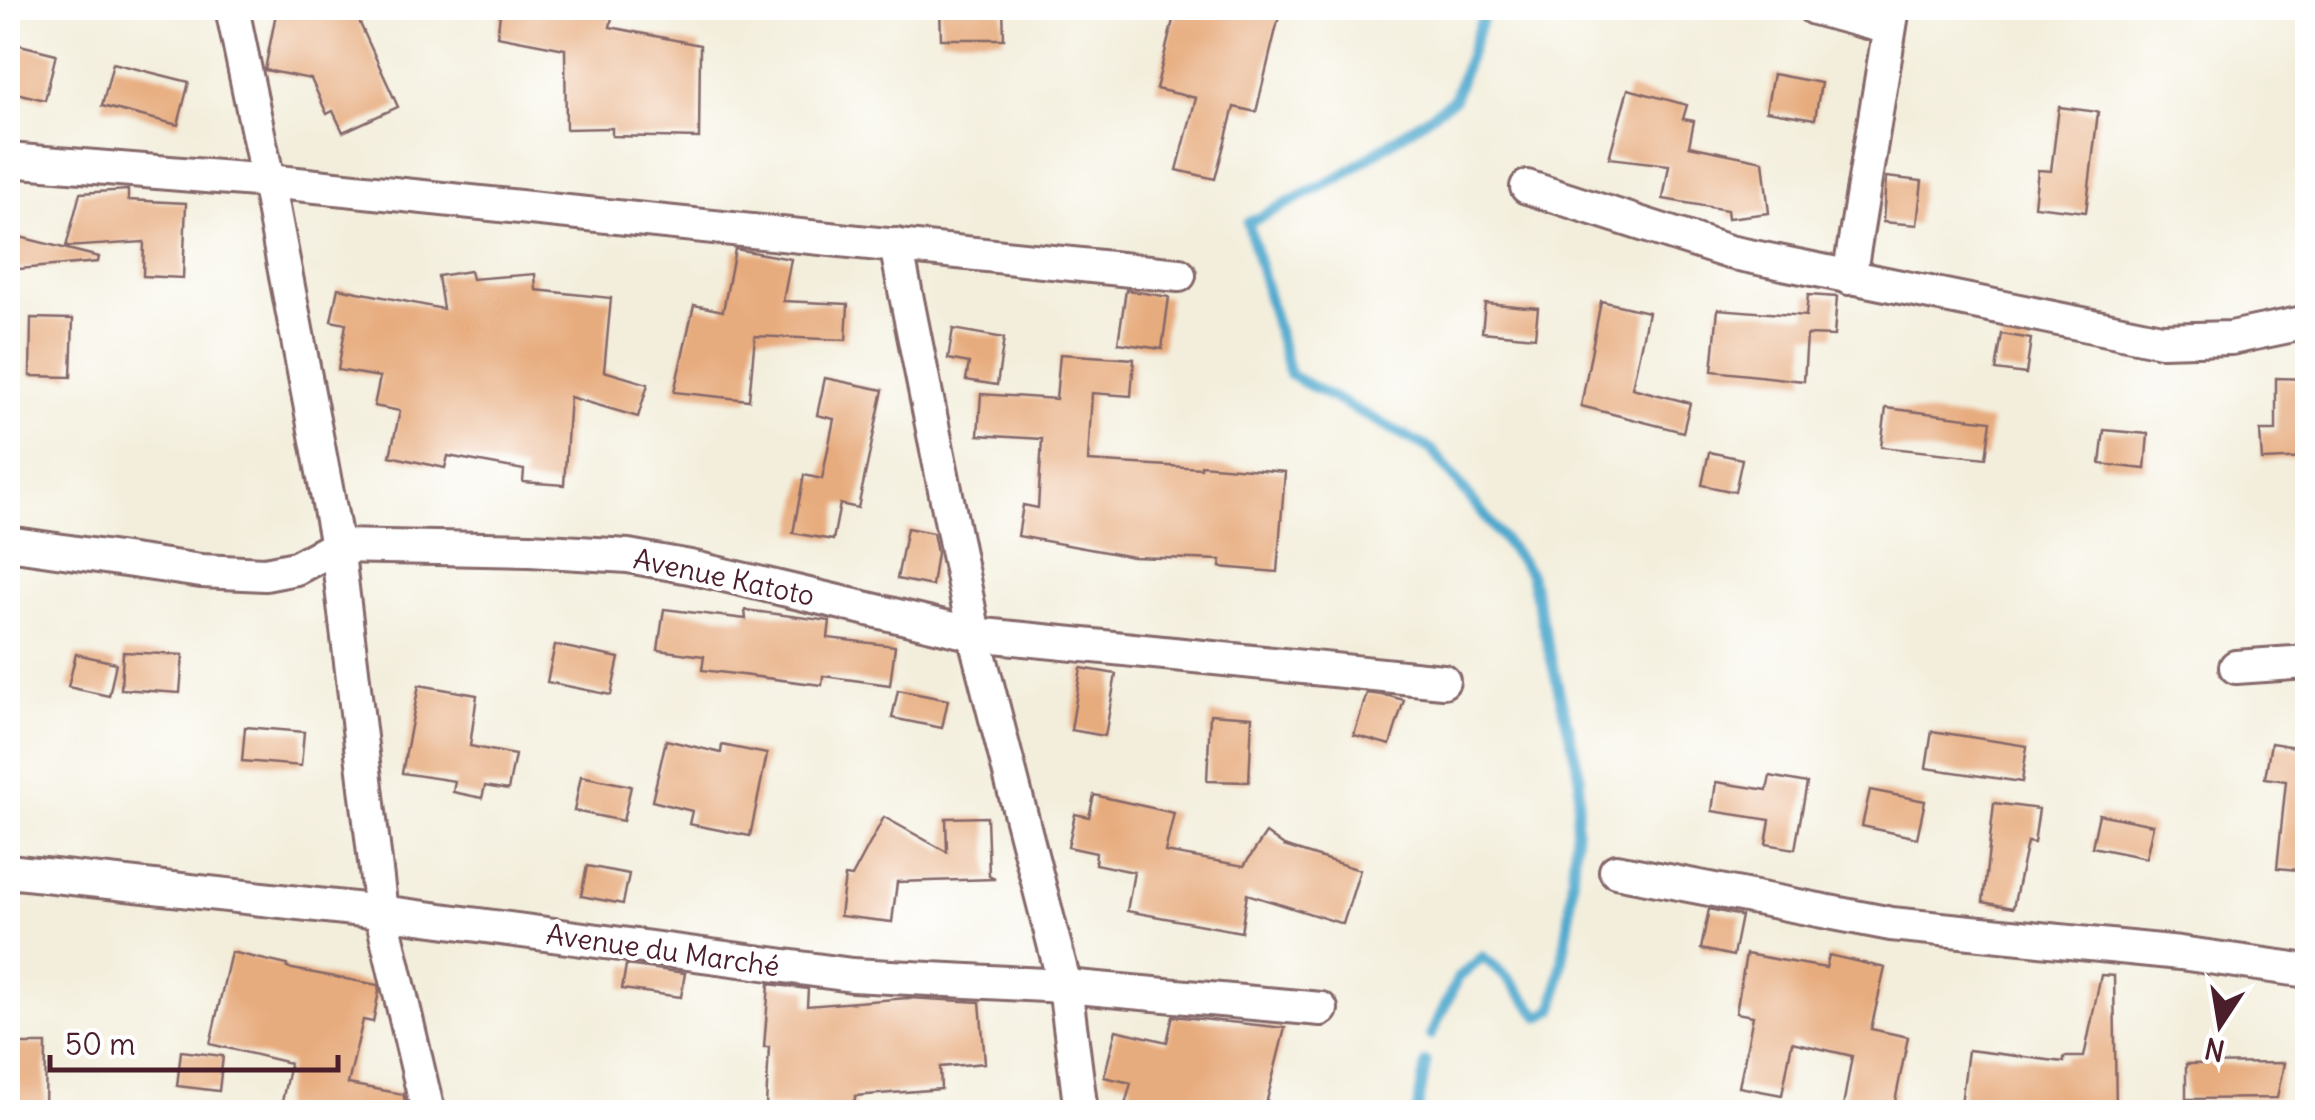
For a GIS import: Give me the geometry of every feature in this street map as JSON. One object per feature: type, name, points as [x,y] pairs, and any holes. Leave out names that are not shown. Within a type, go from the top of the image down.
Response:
[{"type":"street","points":[[232,8],[336,546],[381,912],[428,1112]]},
{"type":"street","points":[[1814,8],[1891,18],[1848,278]]},
{"type":"street","points":[[8,160],[268,181],[1179,275]]},
{"type":"street","points":[[1528,187],[1729,252],[2161,340],[2231,338],[2308,322]]},
{"type":"street","points":[[896,245],[974,634],[1065,986],[1081,1112]]},
{"type":"street","name":"Avenue Katoto","points":[[8,543],[201,571],[265,574],[296,568],[336,546],[628,556],[974,634],[1443,680]]},
{"type":"street","points":[[2236,667],[2308,662]]},
{"type":"street","points":[[1616,871],[1891,924],[2308,970]]},
{"type":"street","name":"Avenue du Marché","points":[[8,872],[381,912],[852,975],[1065,986],[1320,1009]]},
{"type":"building","points":[[277,8],[353,8],[398,107],[343,132],[333,111],[327,114],[311,79],[265,70]]},
{"type":"building","points":[[501,8],[614,8],[610,27],[700,45],[699,138],[612,136],[612,128],[566,129],[565,49],[497,36]]},
{"type":"building","points":[[940,8],[1003,8],[1004,39],[941,39]]},
{"type":"building","points":[[1176,8],[1205,8],[1237,15],[1239,8],[1281,8],[1256,112],[1234,107],[1215,179],[1177,170],[1196,98],[1156,89]]},
{"type":"building","points":[[8,42],[56,54],[45,100],[8,91]]},
{"type":"building","points":[[113,63],[189,82],[178,125],[102,106]]},
{"type":"building","points":[[1773,74],[1821,83],[1815,119],[1766,111]]},
{"type":"building","points":[[1628,89],[1687,105],[1683,119],[1694,121],[1689,146],[1763,161],[1769,213],[1728,218],[1727,210],[1663,199],[1669,165],[1609,158]]},
{"type":"building","points":[[2059,107],[2098,112],[2086,212],[2034,206],[2038,170],[2051,171]]},
{"type":"building","points":[[1886,177],[1922,181],[1917,225],[1883,222]]},
{"type":"building","points":[[128,190],[128,200],[186,203],[183,278],[143,276],[144,242],[66,247],[80,193]]},
{"type":"building","points":[[8,234],[99,257],[98,262],[8,270]]},
{"type":"building","points":[[735,249],[791,259],[783,301],[848,304],[846,340],[755,336],[749,400],[674,392],[694,305],[723,311]]},
{"type":"building","points":[[470,271],[472,279],[535,274],[536,290],[611,298],[604,371],[648,384],[638,417],[570,397],[564,485],[523,482],[524,470],[448,456],[445,468],[390,456],[400,411],[374,406],[380,377],[338,370],[346,324],[331,321],[338,288],[443,309],[438,276]]},
{"type":"building","points":[[1126,290],[1169,297],[1162,349],[1118,343]]},
{"type":"building","points":[[1808,295],[1837,297],[1834,336],[1807,335],[1804,381],[1712,371],[1718,309],[1806,316]]},
{"type":"building","points":[[1601,301],[1648,312],[1632,388],[1690,403],[1683,432],[1581,406]]},
{"type":"building","points":[[1485,303],[1538,308],[1535,337],[1482,332]]},
{"type":"building","points":[[31,318],[73,319],[71,377],[30,376]]},
{"type":"building","points":[[953,329],[1004,338],[997,385],[966,380],[969,363],[948,359]]},
{"type":"building","points":[[2002,334],[2031,339],[2026,374],[1996,370]]},
{"type":"building","points":[[1060,354],[1134,359],[1131,396],[1092,393],[1088,461],[1285,472],[1277,572],[1220,567],[1221,560],[1133,557],[1018,536],[1023,505],[1038,508],[1042,439],[978,435],[981,394],[1056,399]]},
{"type":"building","points":[[825,378],[883,390],[858,508],[840,504],[833,540],[793,533],[804,475],[822,479],[834,419],[817,415]]},
{"type":"building","points":[[2276,378],[2308,379],[2308,458],[2262,460],[2260,431],[2276,431]]},
{"type":"building","points":[[1886,408],[1991,421],[1986,458],[1881,447]]},
{"type":"building","points":[[2104,430],[2148,434],[2145,469],[2100,464]]},
{"type":"building","points":[[1709,452],[1742,459],[1735,492],[1702,485]]},
{"type":"building","points":[[907,528],[933,533],[937,553],[932,586],[897,579]]},
{"type":"building","points":[[664,609],[746,619],[745,610],[830,621],[828,638],[895,646],[890,685],[823,676],[822,685],[702,670],[704,656],[658,650]]},
{"type":"building","points":[[555,645],[619,658],[611,695],[547,682]]},
{"type":"building","points":[[123,652],[183,655],[180,693],[121,689]]},
{"type":"building","points":[[76,654],[116,663],[109,696],[68,687]]},
{"type":"building","points":[[1081,668],[1116,674],[1105,736],[1071,730]]},
{"type":"building","points":[[419,685],[477,695],[470,746],[515,755],[508,790],[485,786],[482,798],[453,792],[455,781],[402,773]]},
{"type":"building","points":[[898,690],[948,700],[942,728],[892,718]]},
{"type":"building","points":[[1367,693],[1404,700],[1390,745],[1354,735]]},
{"type":"building","points":[[1210,714],[1252,717],[1249,782],[1207,781]]},
{"type":"building","points":[[245,727],[304,732],[301,766],[242,761]]},
{"type":"building","points":[[1932,731],[2027,746],[2022,782],[1926,768]]},
{"type":"building","points":[[666,740],[721,753],[722,745],[767,754],[750,836],[689,824],[692,811],[652,801]]},
{"type":"building","points":[[2271,743],[2308,749],[2308,871],[2277,868],[2286,781],[2265,778]]},
{"type":"building","points":[[581,776],[631,786],[623,821],[574,811]]},
{"type":"building","points":[[1770,776],[1807,783],[1795,849],[1766,844],[1770,820],[1712,811],[1716,782],[1767,790]]},
{"type":"building","points":[[1870,790],[1925,801],[1917,838],[1862,826]]},
{"type":"building","points":[[1094,795],[1174,813],[1165,852],[1244,866],[1266,833],[1284,846],[1360,870],[1343,924],[1247,894],[1241,932],[1127,911],[1134,872],[1095,864],[1096,853],[1068,847],[1075,814],[1089,817]]},
{"type":"building","points":[[1994,803],[2039,809],[2034,843],[2027,842],[2013,908],[1983,902]]},
{"type":"building","points":[[2099,814],[2153,825],[2146,858],[2092,847]]},
{"type":"building","points":[[884,817],[947,852],[946,818],[987,817],[989,876],[995,879],[897,882],[892,922],[840,916],[845,876],[852,877]]},
{"type":"building","points":[[587,866],[629,874],[623,904],[581,896]]},
{"type":"building","points":[[1709,909],[1741,916],[1733,956],[1701,949]]},
{"type":"building","points":[[231,952],[287,968],[378,985],[373,1022],[363,1020],[348,1084],[403,1094],[408,1112],[311,1112],[281,1107],[290,1063],[210,1044]]},
{"type":"building","points":[[1746,954],[1826,968],[1829,955],[1885,968],[1871,1029],[1908,1037],[1893,1112],[1842,1112],[1852,1056],[1792,1042],[1782,1095],[1739,1087],[1753,1016],[1736,1013]]},
{"type":"building","points":[[626,965],[685,973],[681,997],[622,989]]},
{"type":"building","points":[[2101,975],[2114,976],[2116,1112],[1960,1112],[1968,1050],[2064,1062],[2064,1057],[2084,1057]]},
{"type":"building","points":[[769,984],[808,989],[807,1006],[908,998],[980,1002],[985,1063],[940,1067],[941,1089],[855,1096],[854,1110],[766,1106],[769,1047],[764,1047]]},
{"type":"building","points":[[1173,1016],[1285,1028],[1264,1112],[1123,1112],[1131,1083],[1104,1077],[1116,1030],[1167,1042]]},
{"type":"building","points":[[8,1044],[46,1044],[45,1112],[8,1112]]},
{"type":"building","points":[[181,1051],[223,1056],[219,1091],[177,1086]]},
{"type":"building","points":[[2284,1063],[2277,1098],[2186,1099],[2186,1064]]},
{"type":"waterway","points":[[1431,1035],[1458,978],[1483,957],[1505,975],[1540,1017],[1554,1009],[1569,922],[1580,776],[1530,573],[1432,450],[1290,375],[1248,223],[1340,177],[1454,99],[1486,8]]},
{"type":"waterway","points":[[1417,1112],[1426,1062]]}]
